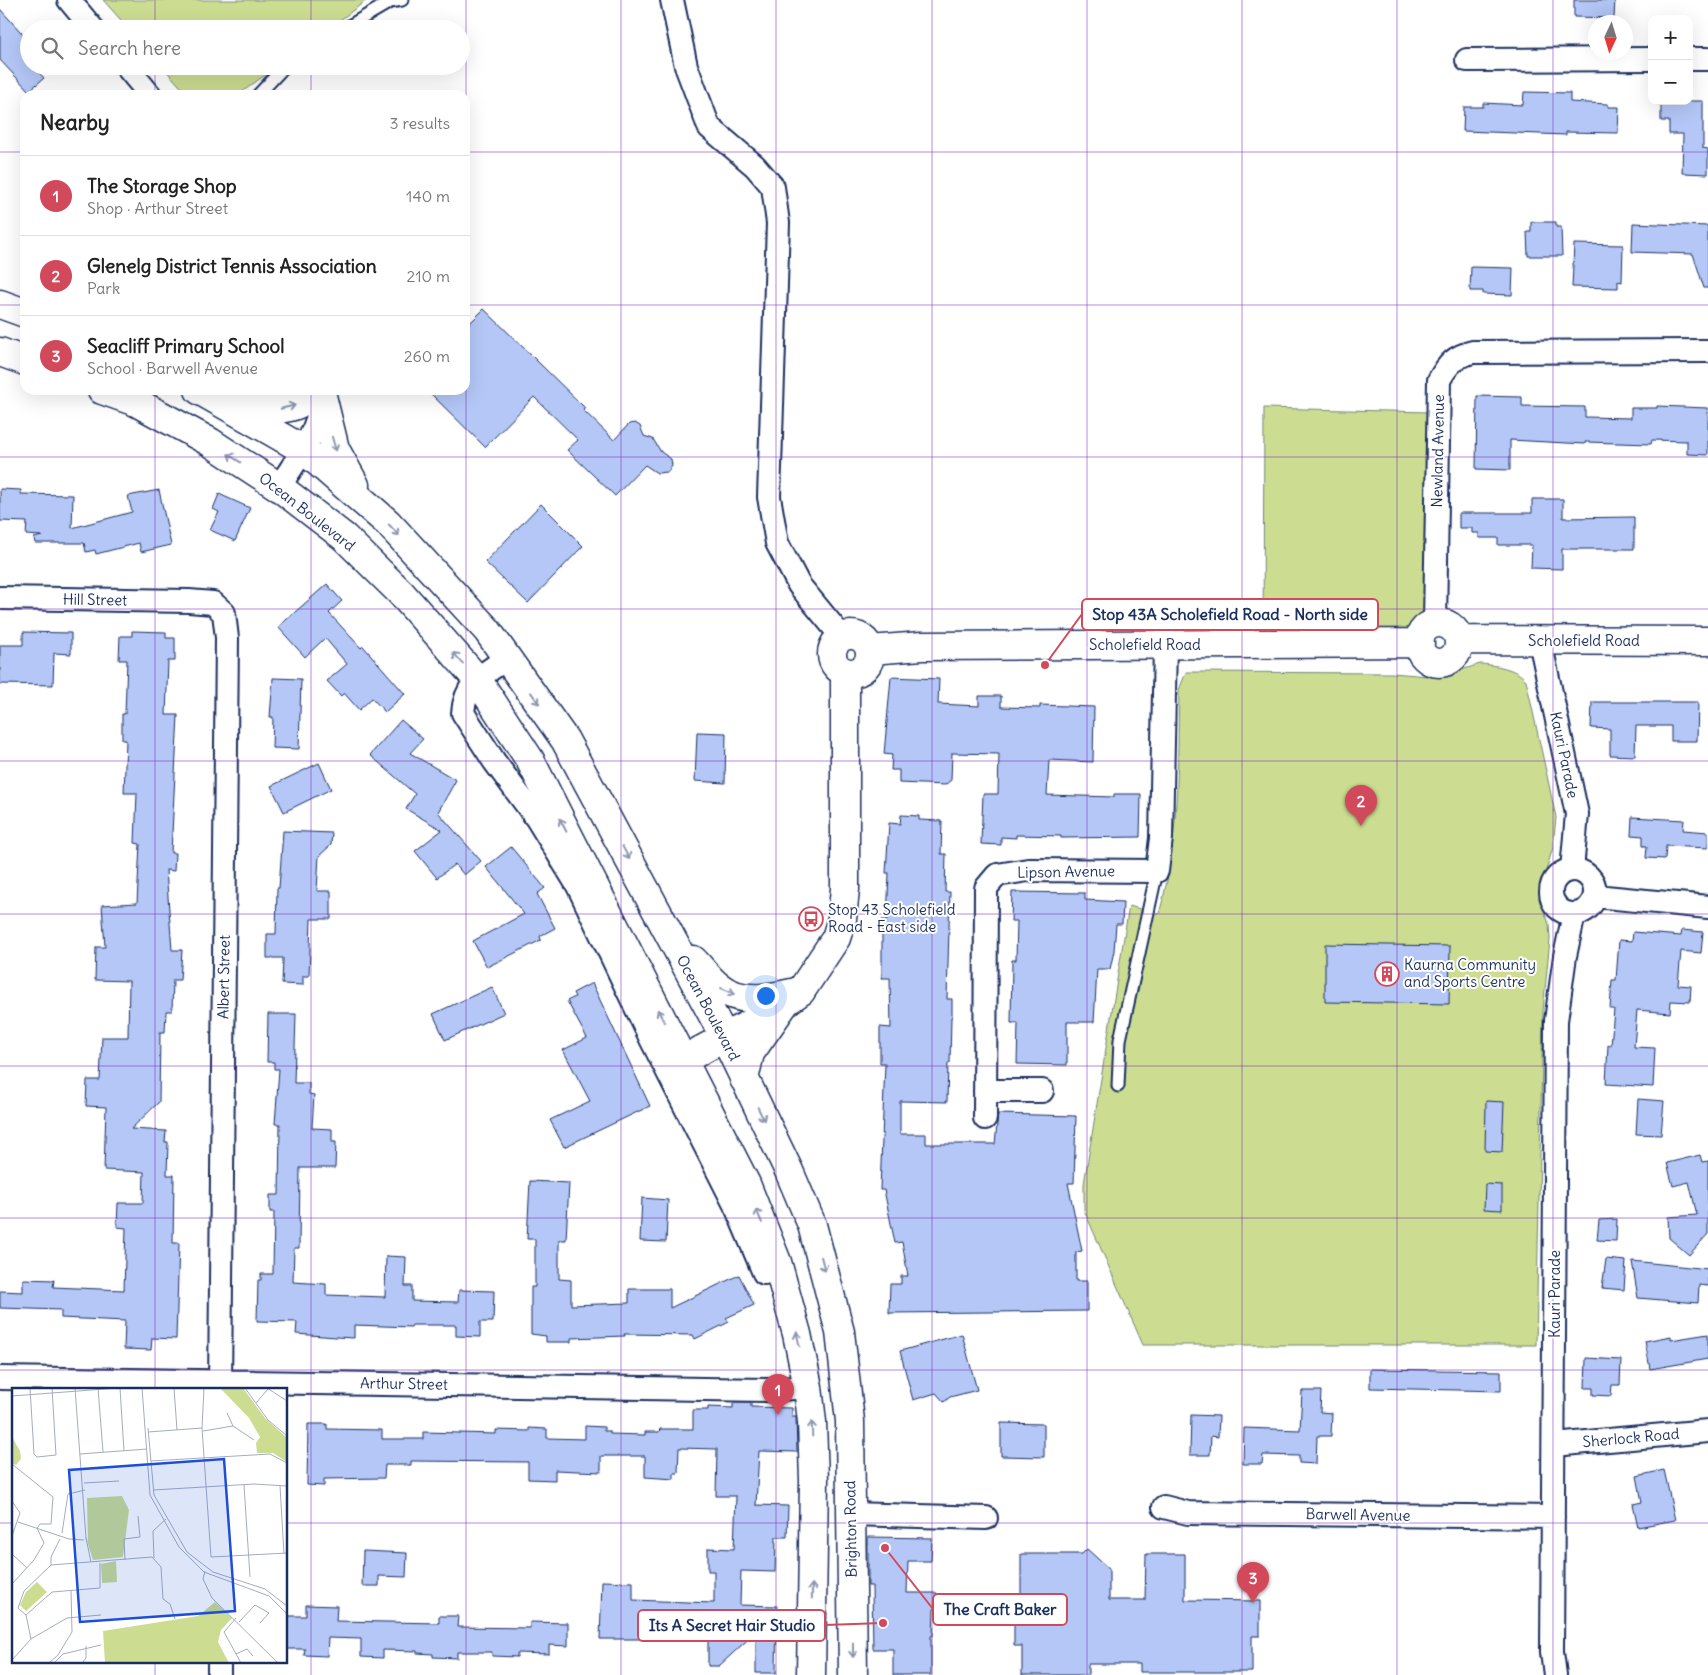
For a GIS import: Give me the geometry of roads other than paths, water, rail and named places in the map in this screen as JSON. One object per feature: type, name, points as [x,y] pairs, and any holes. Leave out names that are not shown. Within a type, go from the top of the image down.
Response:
[{"type":"main road","points":[[0,304],[20,311]]},
{"type":"main road","points":[[0,352],[20,359]]},
{"type":"main road","name":"Ocean Boulevard","points":[[116,395],[136,402],[210,442],[278,487],[344,537],[401,593],[477,679],[530,760],[746,1184],[767,1233],[792,1316],[808,1387]]},
{"type":"main road","name":"Ocean Boulevard","points":[[208,395],[304,450],[388,523],[480,623],[565,740],[725,1038],[789,1171],[812,1225],[840,1332],[847,1384]]},
{"type":"main road","points":[[222,403],[276,410],[294,406],[311,395]]},
{"type":"main road","points":[[319,395],[335,449],[349,476],[371,508]]},
{"type":"main road","name":"Scholefield Road","points":[[870,650],[922,646],[1164,645],[1428,633],[1422,652],[1426,657],[1439,662],[1445,662],[1456,654],[1459,640],[1708,641]]},
{"type":"main road","points":[[848,634],[862,637],[870,650],[870,658],[861,671],[845,672],[838,668],[831,654],[836,641],[841,636],[848,634]]},
{"type":"main road","points":[[744,1079],[750,1053],[836,938],[842,919],[845,889],[845,672]]},
{"type":"main road","points":[[668,933],[718,987],[739,996],[761,1000],[793,997]]},
{"type":"main road","points":[[683,1060],[725,1038],[793,997]]},
{"type":"main road","name":"Brighton Road","points":[[847,1384],[850,1421],[853,1675]]},
{"type":"main road","points":[[808,1387],[812,1422],[814,1480],[811,1675]]},
{"type":"street","points":[[69,0],[86,20]]},
{"type":"street","points":[[672,0],[686,66],[709,127],[755,166],[773,187],[778,223],[769,497],[777,543],[800,585],[841,636]]},
{"type":"street","points":[[1467,60],[1648,59]]},
{"type":"street","points":[[1693,59],[1708,59]]},
{"type":"street","points":[[133,75],[146,90]]},
{"type":"street","name":"Newland Avenue","points":[[1428,633],[1439,380],[1448,364],[1458,356],[1473,352],[1708,351]]},
{"type":"street","points":[[278,487],[304,450],[320,416],[318,395]]},
{"type":"street","name":"Hill Street","points":[[0,598],[189,601]]},
{"type":"street","name":"Albert Street","points":[[189,601],[213,603],[224,613],[227,624],[220,1385]]},
{"type":"street","name":"Kauri Parade","points":[[1540,641],[1577,814],[1572,870]]},
{"type":"street","points":[[1157,870],[1161,838],[1164,645]]},
{"type":"street","points":[[507,658],[477,679],[468,690],[463,703],[463,714],[467,724],[537,819],[578,886],[651,1039],[736,1207],[764,1273]]},
{"type":"street","name":"Lipson Avenue","points":[[985,1118],[986,888],[997,875],[1028,870],[1157,870]]},
{"type":"street","points":[[1572,870],[1579,870],[1592,880],[1595,896],[1588,909],[1574,914],[1560,910],[1554,904],[1551,894],[1554,880],[1560,874],[1572,870]]},
{"type":"street","points":[[1595,896],[1708,906]]},
{"type":"street","name":"Kauri Parade","points":[[1555,1675],[1552,1652],[1556,1021],[1565,956],[1574,914]]},
{"type":"street","points":[[985,1090],[1042,1092]]},
{"type":"street","name":"Arthur Street","points":[[0,1378],[220,1385],[767,1390],[808,1387]]},
{"type":"street","name":"Sherlock Road","points":[[1554,1445],[1708,1431]]},
{"type":"street","name":"Barwell Avenue","points":[[1164,1507],[1188,1513],[1553,1517]]},
{"type":"street","points":[[851,1514],[986,1518]]},
{"type":"street","points":[[219,1662],[219,1675]]},
{"type":"lane","points":[[359,20],[390,2],[402,0]]},
{"type":"lane","points":[[263,90],[277,75]]},
{"type":"lane","points":[[1118,1086],[1120,1040],[1157,870]]},
{"type":"place","name":"Stop 43A Scholefield Road - North side","points":[[1045,665]]},
{"type":"place","name":"Glenelg District Tennis Association","points":[[1361,826]]},
{"type":"place","name":"Stop 43 Scholefield Road - East side","points":[[811,919]]},
{"type":"place","name":"Kaurna Community and Sports Centre","points":[[1387,974]]},
{"type":"place","name":"The Storage Shop","points":[[778,1415]]},
{"type":"place","name":"The Craft Baker","points":[[885,1548]]},
{"type":"place","name":"Seacliff Primary School","points":[[1253,1603]]},
{"type":"place","name":"Its A Secret Hair Studio","points":[[883,1623]]}]
